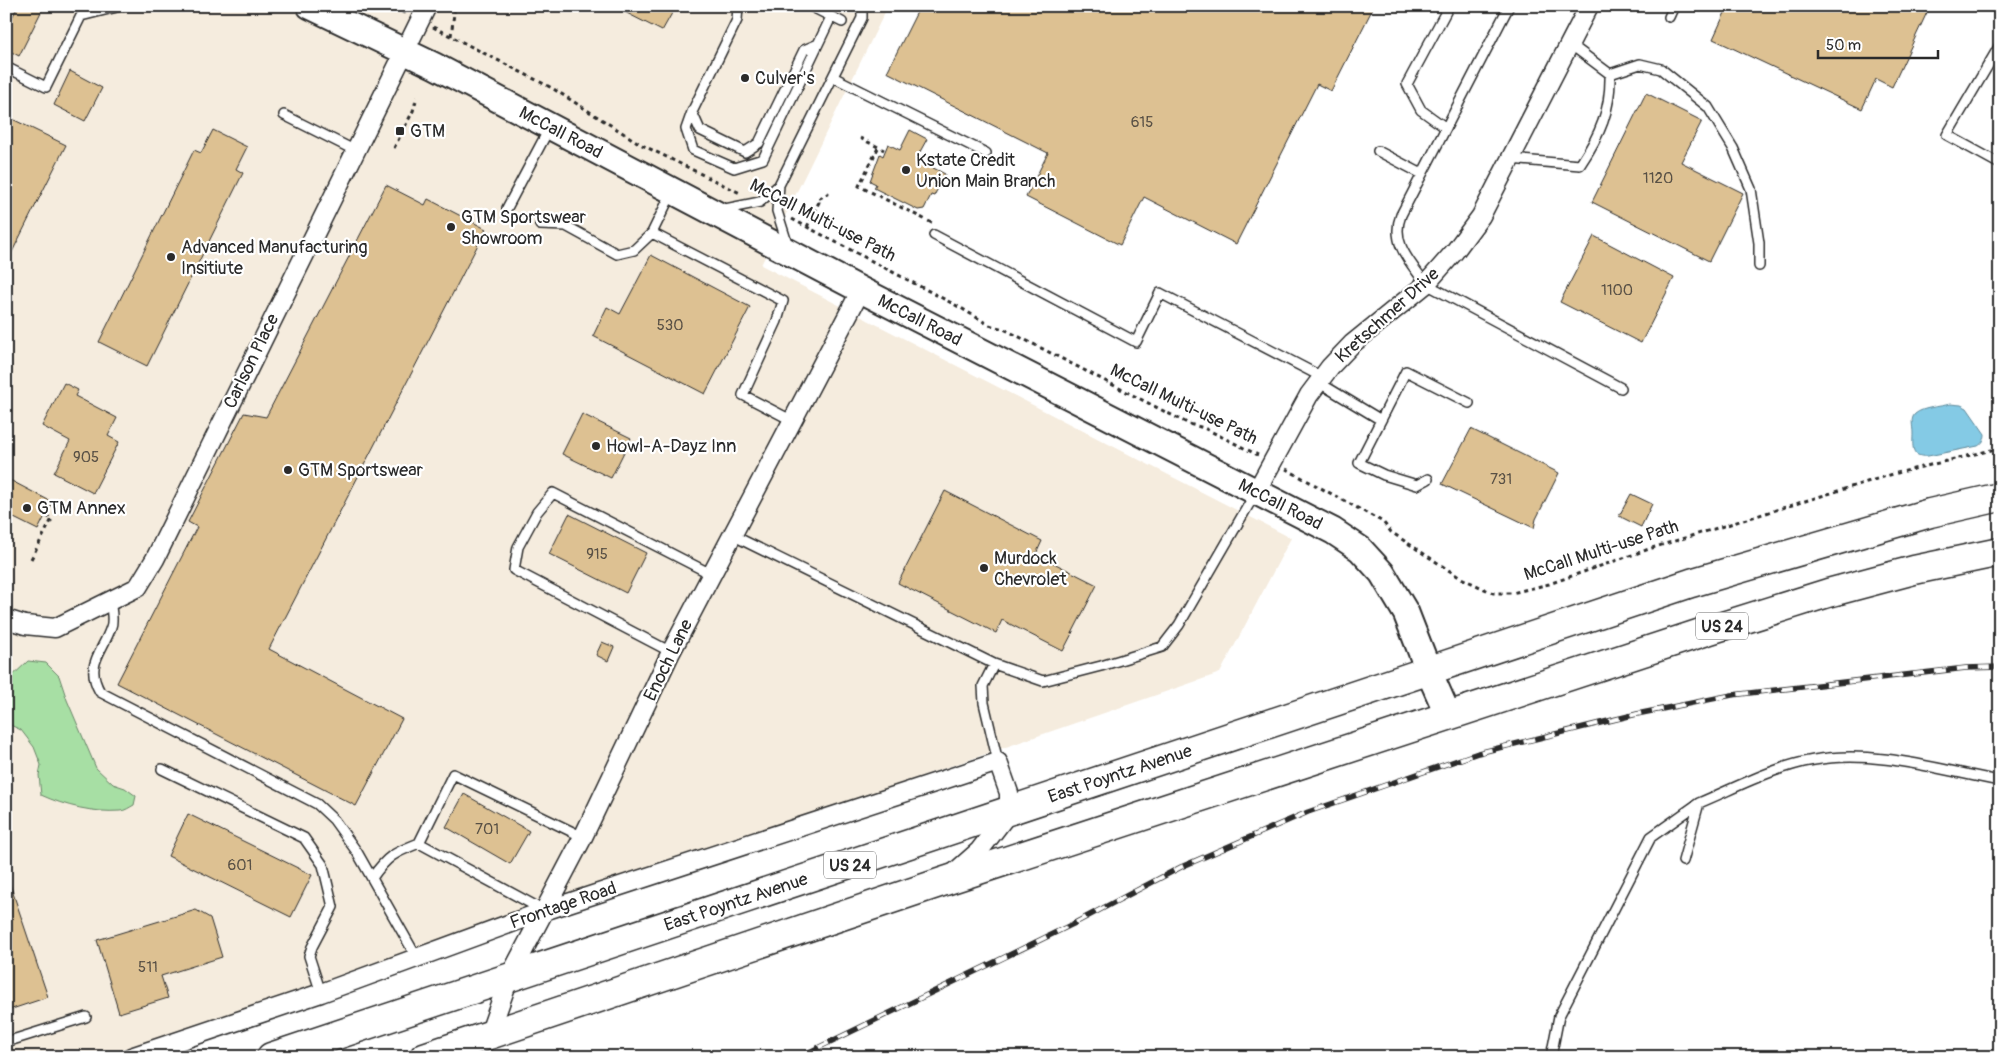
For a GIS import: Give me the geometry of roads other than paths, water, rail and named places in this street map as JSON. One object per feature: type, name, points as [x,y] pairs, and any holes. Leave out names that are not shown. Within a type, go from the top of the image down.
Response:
[{"type":"highway","name":"US 24","points":[[1429,672],[1691,583],[1930,514],[2000,497]]},
{"type":"highway","name":"US 24","points":[[424,1057],[945,880],[1828,593],[1914,570],[2000,552]]},
{"type":"highway","name":"East Poyntz Avenue","points":[[271,1057],[1429,672]]},
{"type":"main road","name":"McCall Road","points":[[310,6],[435,66],[791,254],[1333,531],[1360,549],[1382,573],[1406,613],[1448,715]]},
{"type":"street","name":"Kretschmer Drive","points":[[1256,492],[1309,395],[1320,380],[1352,344],[1426,284],[1455,251],[1481,216],[1590,6]]},
{"type":"street","name":"Carlson Place","points":[[6,619],[55,628],[138,587],[155,559],[424,14]]},
{"type":"street","name":"Enoch Lane","points":[[489,1035],[509,978],[583,837],[671,652],[861,290]]},
{"type":"street","points":[[945,880],[980,851],[1009,812],[1009,793],[998,762]]},
{"type":"street","name":"Frontage Road","points":[[131,1057],[320,993],[544,910],[998,762]]},
{"type":"lane","points":[[6,67],[46,87],[81,16],[121,6]]},
{"type":"lane","points":[[738,6],[737,20],[692,112],[686,129],[693,150],[734,168],[763,159],[831,17]]},
{"type":"lane","points":[[810,6],[842,22]]},
{"type":"lane","points":[[791,254],[777,211],[779,186],[862,18],[862,6]]},
{"type":"lane","points":[[1446,128],[1421,110],[1407,84],[1449,6]]},
{"type":"lane","points":[[1509,6],[1401,215],[1397,225],[1397,236],[1408,258],[1426,284],[1621,388]]},
{"type":"lane","points":[[1668,17],[1674,6]]},
{"type":"lane","points":[[1570,44],[1610,74]]},
{"type":"lane","points":[[692,112],[700,130],[745,152],[759,144],[804,50],[816,45]]},
{"type":"lane","points":[[2000,45],[1946,135],[2000,164]]},
{"type":"lane","points":[[1610,74],[1640,64],[1661,69],[1708,106],[1733,148],[1751,189],[1759,243],[1759,266]]},
{"type":"lane","points":[[1510,159],[1580,165],[1592,148],[1606,116],[1610,94],[1610,74]]},
{"type":"lane","points":[[833,77],[986,153]]},
{"type":"lane","points":[[284,115],[356,151]]},
{"type":"lane","points":[[507,208],[550,127]]},
{"type":"lane","points":[[1378,151],[1422,174]]},
{"type":"lane","points":[[710,212],[760,202],[779,186]]},
{"type":"lane","points":[[540,225],[566,226],[617,254],[634,250],[652,233],[672,192]]},
{"type":"lane","points":[[652,233],[783,301],[777,321],[744,395],[793,421]]},
{"type":"lane","points":[[934,236],[1136,342],[1160,293],[1320,380],[1380,420]]},
{"type":"lane","points":[[1428,479],[1416,485],[1384,475],[1360,463],[1406,371],[1469,403]]},
{"type":"lane","points":[[732,534],[994,664],[1043,681],[1101,666],[1162,647],[1179,624],[1256,492]]},
{"type":"lane","points":[[671,652],[514,570],[518,547],[537,512],[553,493],[711,574]]},
{"type":"lane","points":[[110,600],[112,626],[92,670],[94,683],[100,692],[317,804],[334,820],[357,852],[417,958]]},
{"type":"lane","points":[[994,664],[983,686],[984,703],[998,762]]},
{"type":"lane","points":[[1551,1057],[1551,1048],[1559,1016],[1651,837],[1699,803],[1788,766],[1814,759],[1889,758],[2000,781]]},
{"type":"lane","points":[[162,769],[304,838],[323,865],[333,907],[309,956],[320,993]]},
{"type":"lane","points":[[372,878],[384,861],[398,851],[419,843],[453,774],[583,837]]},
{"type":"lane","points":[[1683,861],[1699,803]]},
{"type":"lane","points":[[419,843],[544,910]]},
{"type":"lane","points":[[6,1042],[86,1017]]},
{"type":"water","points":[[1950,404],[1961,405],[1967,408],[1985,434],[1981,444],[1928,456],[1915,453],[1913,447],[1913,416],[1922,410]]},
{"type":"railway","points":[[799,1057],[1073,924],[1181,867],[1308,812],[1478,753],[1637,714],[1732,695],[1966,668],[2000,667]]},
{"type":"place","name":"Culver's","points":[[745,78]]},
{"type":"place","name":"GTM","points":[[400,131]]},
{"type":"place","name":"Kstate Credit Union Main Branch","points":[[906,170]]},
{"type":"place","name":"GTM Sportswear Showroom","points":[[451,227]]},
{"type":"place","name":"Advanced Manufacturing Insitiute","points":[[171,257]]},
{"type":"place","name":"Howl-A-Dayz Inn","points":[[596,446]]},
{"type":"place","name":"GTM Sportswear","points":[[288,470]]},
{"type":"place","name":"GTM Annex","points":[[27,508]]},
{"type":"place","name":"Murdock Chevrolet","points":[[984,568]]}]
